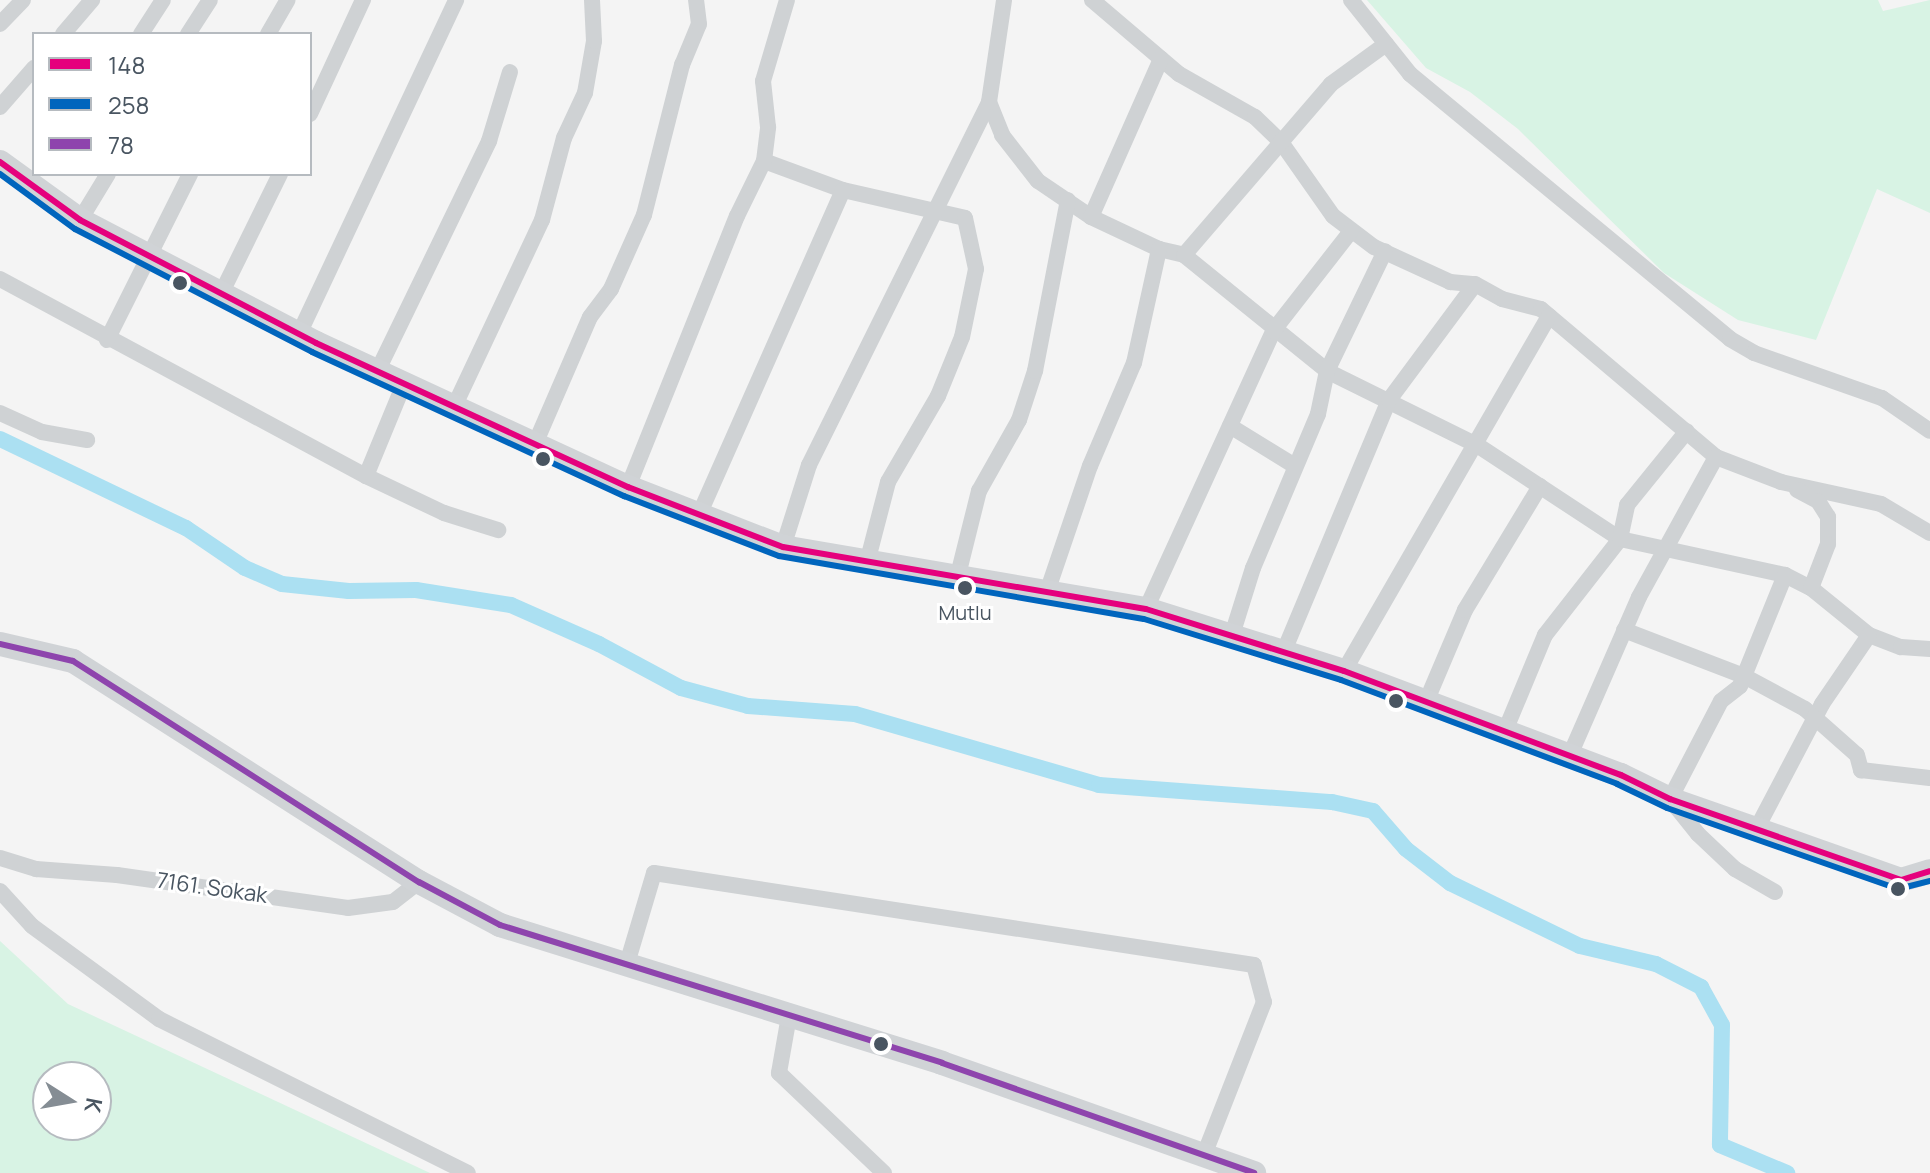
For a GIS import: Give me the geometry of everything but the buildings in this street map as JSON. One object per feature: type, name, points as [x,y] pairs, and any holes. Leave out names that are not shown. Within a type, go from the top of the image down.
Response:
[{"type":"street","points":[[0,24],[23,0]]},
{"type":"street","points":[[65,32],[92,0]]},
{"type":"street","points":[[142,32],[163,0]]},
{"type":"street","points":[[189,32],[210,0]]},
{"type":"street","points":[[269,32],[288,0]]},
{"type":"street","points":[[312,110],[363,0]]},
{"type":"street","points":[[299,334],[456,0]]},
{"type":"street","points":[[454,407],[542,220],[564,138],[585,93],[594,41],[592,0]]},
{"type":"street","points":[[535,444],[590,317],[611,289],[644,215],[682,65],[699,24],[696,0]]},
{"type":"street","points":[[628,487],[737,216],[764,161],[768,127],[763,81],[787,0]]},
{"type":"street","points":[[783,547],[809,465],[877,321],[913,261],[932,208],[989,102],[1004,0]]},
{"type":"street","points":[[1092,0],[1161,59],[1237,102],[1281,142],[1302,177],[1351,231],[1450,282],[1475,284],[1549,316],[1716,457],[1781,482],[1818,501],[1828,517],[1828,544],[1811,588]]},
{"type":"street","points":[[1351,0],[1410,74],[1730,339],[1754,353],[1882,398],[1930,431]]},
{"type":"street","points":[[1184,255],[1331,84],[1386,44]]},
{"type":"street","points":[[1091,217],[1161,59]]},
{"type":"street","points":[[0,107],[32,70]]},
{"type":"street","points":[[377,372],[489,141],[510,72]]},
{"type":"street","points":[[989,102],[1019,161],[1038,181],[1091,217],[1159,249],[1184,255],[1273,331],[1327,371],[1477,445],[1620,539],[1668,547],[1785,575],[1811,588],[1869,635],[1930,649]]},
{"type":"street","points":[[764,161],[843,190],[965,218],[976,269],[962,337],[938,396],[888,482],[868,559]]},
{"type":"street","points":[[0,162],[29,173]]},
{"type":"street","points":[[32,176],[80,220],[299,334],[628,487],[783,547],[958,575],[1046,595],[1146,609],[1344,671],[1570,755],[1670,799],[1901,880],[1930,871]]},
{"type":"street","points":[[80,220],[107,176]]},
{"type":"street","points":[[107,340],[189,176]]},
{"type":"street","points":[[221,294],[279,176]]},
{"type":"street","points":[[699,515],[843,190]]},
{"type":"street","points":[[958,575],[979,491],[1019,420],[1035,371],[1068,200]]},
{"type":"street","points":[[1146,609],[1273,331],[1351,231]]},
{"type":"street","points":[[1046,595],[1090,466],[1134,363],[1159,249]]},
{"type":"street","points":[[1232,635],[1295,466],[1318,414],[1327,371],[1385,251]]},
{"type":"street","points":[[0,279],[107,340],[366,476],[444,513],[498,530]]},
{"type":"street","points":[[1284,651],[1389,400],[1475,284]]},
{"type":"street","points":[[1344,671],[1429,517],[1477,445],[1549,316]]},
{"type":"street","points":[[366,476],[404,384]]},
{"type":"street","points":[[0,413],[42,432],[87,440]]},
{"type":"street","points":[[1230,426],[1295,466]]},
{"type":"street","points":[[1505,731],[1545,635],[1620,539],[1627,505],[1687,431]]},
{"type":"street","points":[[1570,755],[1624,630],[1716,457]]},
{"type":"street","points":[[1781,482],[1859,497],[1930,533]]},
{"type":"street","points":[[1426,702],[1465,610],[1540,486]]},
{"type":"street","points":[[1670,799],[1721,701],[1744,676],[1785,575]]},
{"type":"street","points":[[1624,630],[1744,676],[1805,709],[1857,755],[1861,770],[1930,778]]},
{"type":"street","points":[[1757,828],[1815,720],[1869,635]]},
{"type":"street","points":[[0,644],[73,661],[419,882],[500,925],[626,967],[942,1063],[1254,1173]]},
{"type":"street","points":[[1670,799],[1698,834],[1735,869],[1775,892]]},
{"type":"street","name":"7161. Sokak","points":[[0,858],[36,869],[117,875],[348,908],[393,902],[419,882]]},
{"type":"street","points":[[626,967],[654,873],[1254,965],[1264,1002],[1204,1155]]},
{"type":"street","points":[[0,891],[32,926],[159,1019],[468,1173]]},
{"type":"street","points":[[789,1016],[779,1073],[884,1173]]},
{"type":"green space","points":[[1367,0],[1878,0],[1883,11],[1930,0],[1930,213],[1877,189],[1816,340],[1738,320],[1664,273],[1518,129],[1470,92],[1426,68]]},
{"type":"green space","points":[[0,941],[68,1004],[430,1173],[0,1173]]},
{"type":"waterway","points":[[0,439],[186,528],[245,568],[282,584],[349,591],[416,590],[511,605],[599,644],[681,688],[748,706],[855,714],[1099,785],[1332,802],[1373,811],[1406,849],[1450,883],[1580,946],[1656,964],[1701,987],[1722,1025],[1720,1145],[1787,1173]]},
{"type":"transit line","name":"148","points":[[0,162],[80,220],[316,343],[628,487],[783,547],[1146,609],[1344,671],[1621,775],[1670,799],[1901,880],[1930,871]]},
{"type":"transit line","name":"258","points":[[0,174],[75,229],[312,352],[624,496],[779,556],[1144,619],[1341,680],[1617,784],[1667,808],[1898,889],[1930,881]]},
{"type":"transit line","name":"78","points":[[0,644],[73,661],[419,882],[500,925],[942,1063],[1254,1173]]},
{"type":"place","name":"Mutlu","points":[[965,588]]}]
